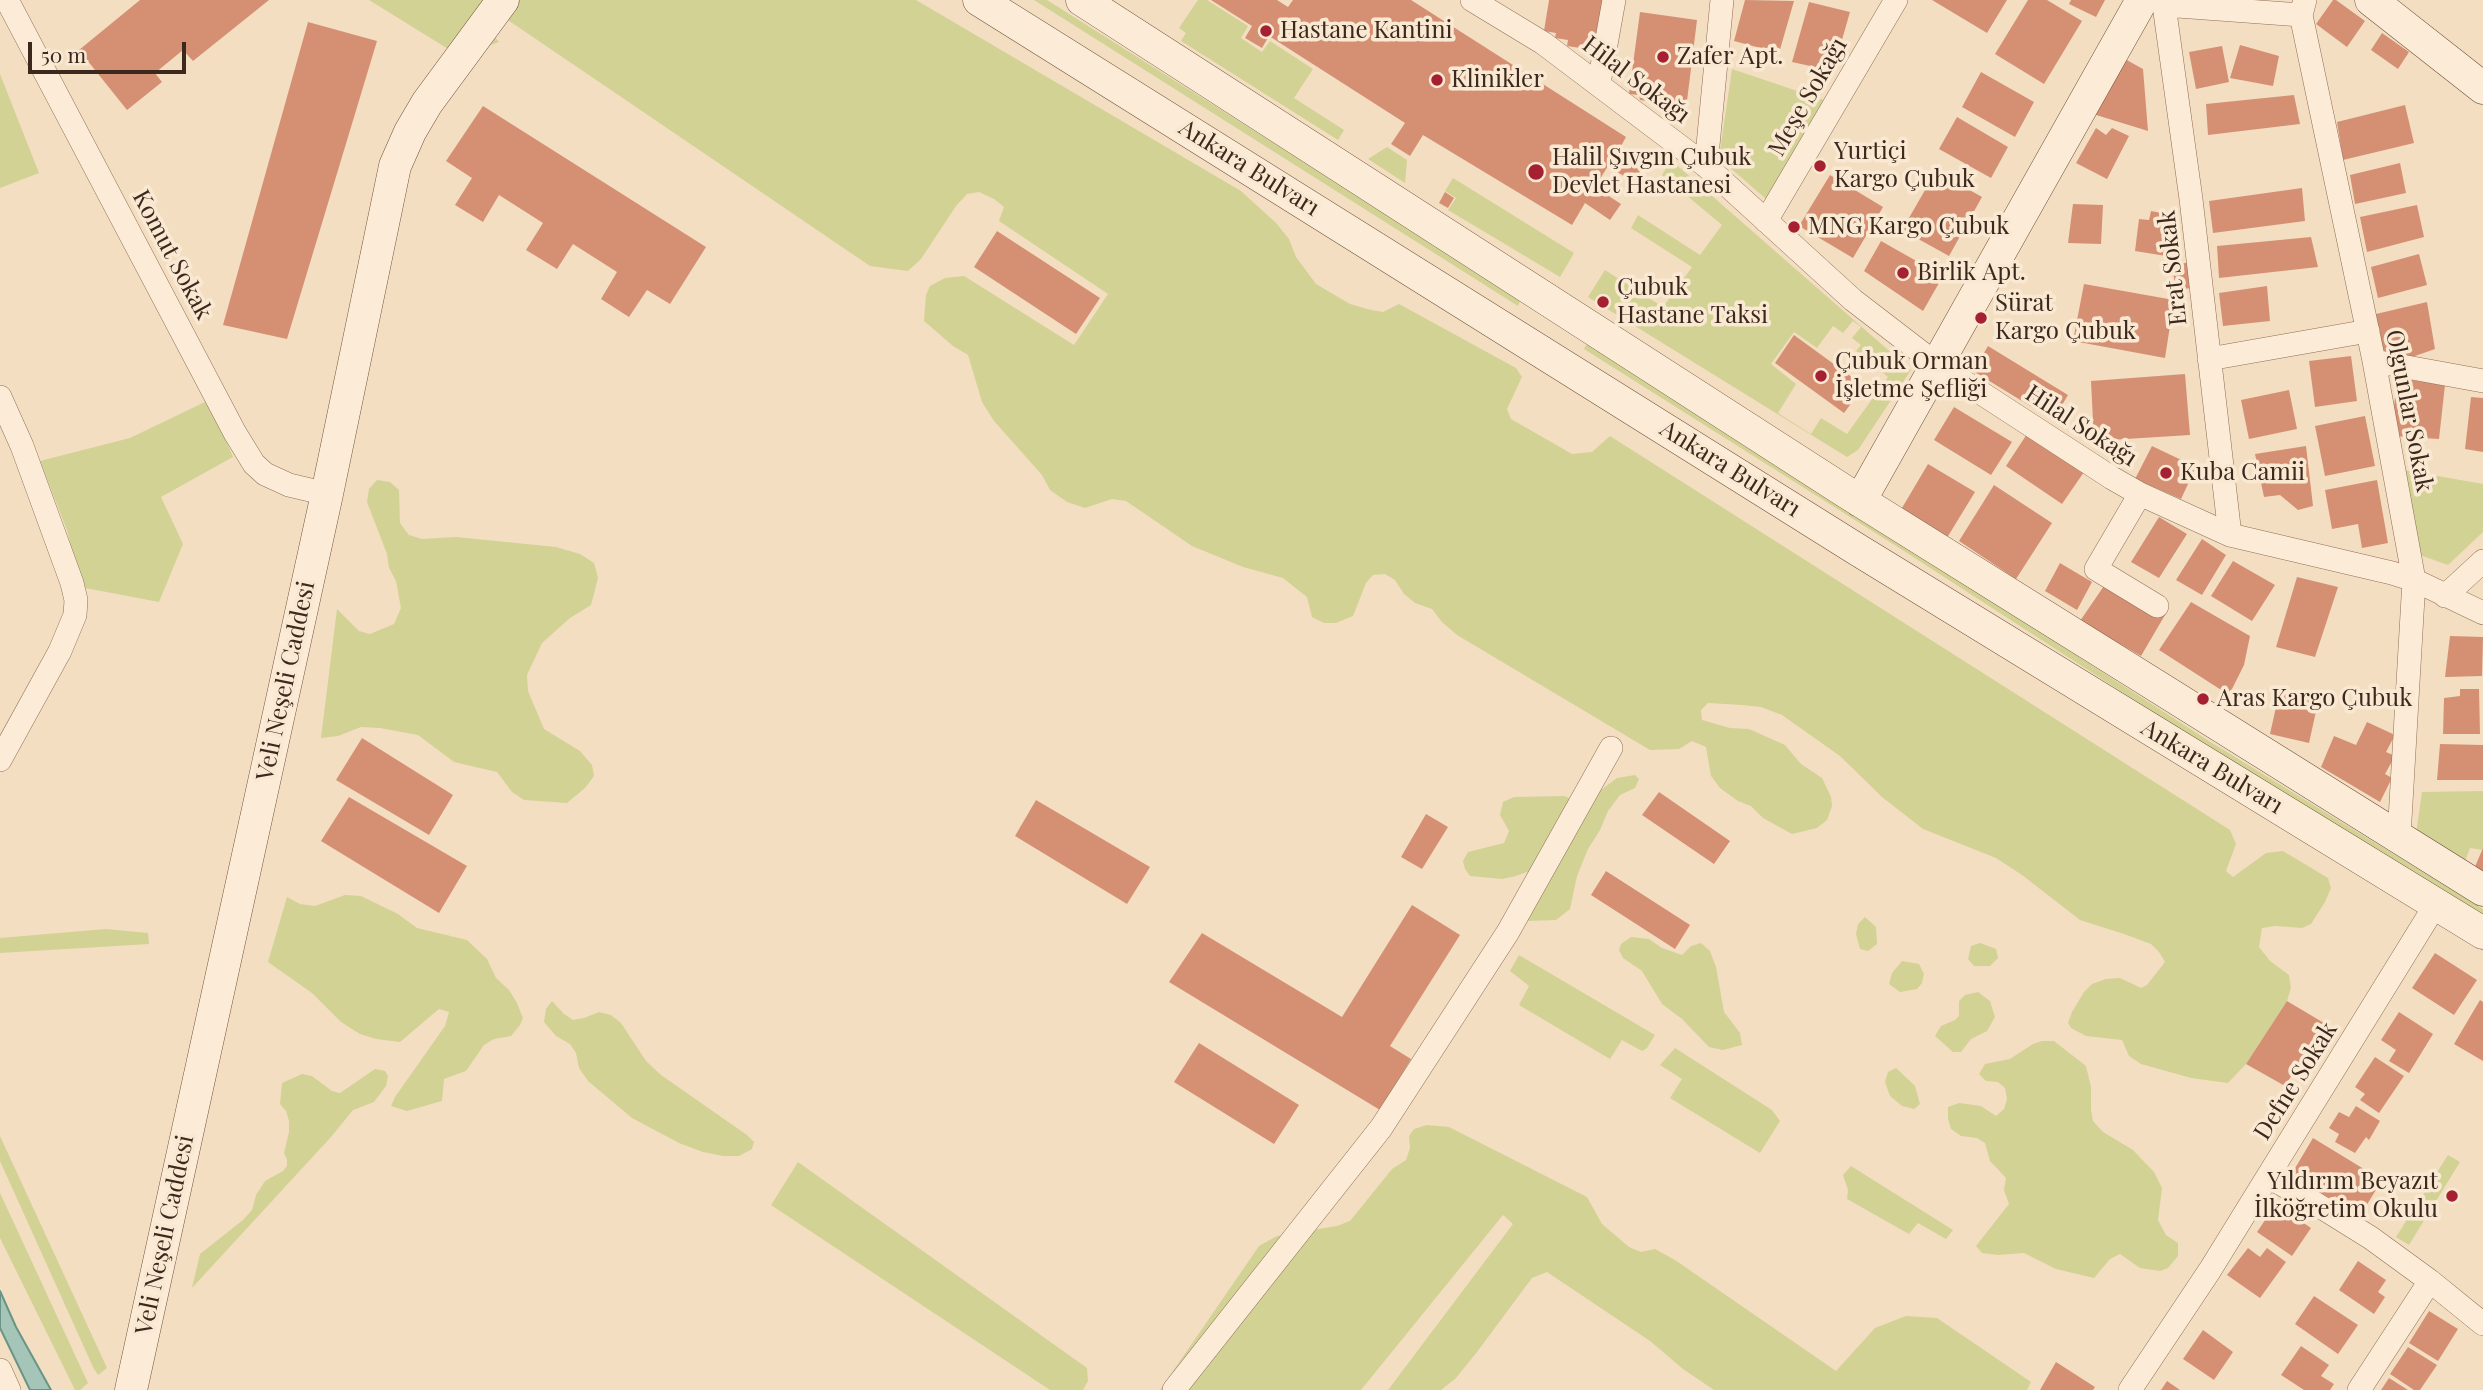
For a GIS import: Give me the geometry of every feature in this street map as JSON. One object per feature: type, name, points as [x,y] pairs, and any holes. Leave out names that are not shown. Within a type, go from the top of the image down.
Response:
[{"type":"main road","name":"Veli Neşeli Caddesi","points":[[131,1390],[396,166],[410,132],[427,103],[503,0]]},
{"type":"main road","name":"Ankara Bulvarı","points":[[979,0],[1858,550],[2483,933]]},
{"type":"main road","name":"Ankara Bulvarı","points":[[1082,0],[1860,501],[2483,890]]},
{"type":"main road","points":[[2371,0],[2483,88]]},
{"type":"main road","points":[[1860,501],[1936,363],[2154,2]]},
{"type":"street","name":"Hilal Sokağı","points":[[1472,0],[1543,43],[1706,166],[1853,300],[1936,363],[2140,494],[2230,535],[2414,580],[2483,613]]},
{"type":"street","points":[[1599,83],[1614,0]]},
{"type":"street","points":[[1706,166],[1722,0]]},
{"type":"street","name":"Meşe Sokağı","points":[[1766,220],[1896,0]]},
{"type":"street","name":"Komut Sokak","points":[[10,1],[235,433],[254,464],[265,474],[289,485],[327,494]]},
{"type":"street","points":[[2154,2],[2303,7]]},
{"type":"street","name":"Erat Sokak","points":[[2154,2],[2191,199],[2230,535]]},
{"type":"street","name":"Olgunlar Sokak","points":[[2303,7],[2374,360],[2414,580],[2399,837]]},
{"type":"street","points":[[2209,359],[2368,331]]},
{"type":"street","points":[[2374,360],[2483,381]]},
{"type":"street","points":[[0,397],[22,446],[76,600],[75,615],[60,652],[0,760]]},
{"type":"street","points":[[2140,494],[2096,569],[2157,606]]},
{"type":"street","points":[[2445,596],[2483,561]]},
{"type":"street","points":[[1174,1390],[1381,1128],[1508,932],[1611,748]]},
{"type":"street","name":"Defne Sokak","points":[[2130,1390],[2210,1270],[2436,904]]},
{"type":"street","points":[[2268,1177],[2338,1217],[2430,1281],[2483,1324]]},
{"type":"street","points":[[2359,1390],[2430,1281]]},
{"type":"street","points":[[0,1370],[9,1390]]},
{"type":"green space","points":[[369,0],[916,0],[1241,191],[1276,223],[1289,239],[1296,257],[1316,284],[1350,304],[1371,310],[1383,312],[1399,304],[1516,368],[1522,377],[1507,409],[1511,419],[1572,454],[1592,452],[1610,436],[2230,830],[2236,844],[2226,871],[2233,877],[2266,853],[2283,851],[2328,878],[2331,888],[2311,924],[2302,928],[2262,928],[2259,947],[2270,961],[2289,975],[2291,988],[2287,1001],[2246,1064],[2228,1083],[2191,1078],[2141,1064],[2129,1056],[2122,1040],[2086,1036],[2071,1028],[2068,1023],[2084,992],[2092,984],[2106,979],[2120,978],[2141,988],[2147,985],[2165,962],[2159,952],[2151,944],[2080,920],[1996,858],[1923,829],[1882,797],[1840,756],[1782,715],[1761,707],[1742,705],[1708,703],[1701,710],[1702,720],[1730,728],[1749,729],[1785,745],[1801,764],[1822,778],[1831,797],[1832,806],[1827,820],[1817,828],[1792,834],[1763,818],[1751,806],[1738,801],[1720,788],[1711,776],[1706,747],[1692,741],[1679,749],[1650,750],[1457,635],[1432,609],[1415,603],[1404,594],[1395,580],[1385,574],[1373,575],[1366,583],[1353,616],[1336,623],[1324,623],[1312,617],[1307,597],[1283,578],[1243,567],[1192,546],[1126,501],[1112,499],[1085,508],[1067,502],[1050,490],[1042,475],[994,421],[982,402],[968,355],[924,321],[926,295],[930,286],[945,278],[964,276],[1074,345],[1108,294],[999,221],[1004,207],[994,199],[979,192],[967,194],[921,259],[908,271],[870,266],[499,14],[487,28],[499,42],[468,53],[453,52]]},
{"type":"green space","points":[[1034,0],[1047,0],[1521,299],[1518,306]]},
{"type":"green space","points":[[1198,0],[1207,0],[1248,26],[1241,38],[1262,52],[1270,41],[1313,69],[1294,98],[1344,130],[1338,140],[1181,41],[1186,33],[1179,28]]},
{"type":"green space","points":[[1732,69],[1824,100],[1766,199],[1719,158]]},
{"type":"green space","points":[[0,74],[39,173],[0,188]]},
{"type":"green space","points":[[1387,147],[1407,160],[1405,183],[1368,159]]},
{"type":"green space","points":[[1671,160],[1911,370],[1858,450],[1847,457],[1588,297],[1605,270],[1663,307],[1692,267],[1631,228],[1638,215],[1700,255],[1722,225],[1662,175]],"holes":[[[1853,321],[1861,327],[1852,338],[1861,345],[1856,351],[1888,377],[1847,434],[1821,418],[1811,434],[1778,413],[1796,384],[1771,364],[1794,332],[1817,348],[1833,326],[1843,333]]]},
{"type":"green space","points":[[1453,178],[1574,253],[1560,277],[1448,210],[1456,198],[1445,191]]},
{"type":"green space","points":[[1587,344],[2209,741],[2483,909],[2483,915],[2210,749],[1584,349]]},
{"type":"green space","points":[[209,400],[233,457],[161,497],[183,544],[159,602],[80,587],[67,530],[40,461],[130,438]]},
{"type":"green space","points":[[2404,470],[2483,484],[2483,532],[2448,565],[2420,555]]},
{"type":"green space","points":[[377,480],[390,482],[399,490],[400,523],[409,535],[422,539],[456,537],[556,547],[580,554],[594,563],[598,578],[591,605],[570,618],[542,643],[527,675],[528,691],[544,729],[580,751],[592,765],[594,776],[585,788],[567,803],[524,800],[512,792],[497,772],[454,762],[418,735],[361,727],[338,736],[321,738],[337,609],[359,631],[370,634],[394,624],[401,608],[396,581],[367,502],[369,489]]},
{"type":"green space","points":[[1635,775],[1639,779],[1635,788],[1620,795],[1608,811],[1588,849],[1577,876],[1570,909],[1556,920],[1528,921],[1518,916],[1540,867],[1502,879],[1470,876],[1465,869],[1463,861],[1468,852],[1504,843],[1509,831],[1500,815],[1503,802],[1514,797],[1564,796],[1584,804],[1593,801],[1601,790],[1617,778]]},
{"type":"green space","points":[[2483,791],[2483,850],[2470,848],[2464,864],[2416,834],[2422,792]]},
{"type":"green space","points":[[345,895],[361,896],[398,914],[417,928],[467,940],[487,959],[496,978],[509,990],[517,1003],[523,1018],[520,1025],[511,1036],[494,1039],[484,1045],[466,1071],[444,1079],[442,1101],[407,1111],[391,1106],[445,1026],[449,1012],[439,1009],[400,1042],[376,1039],[360,1034],[341,1022],[312,993],[268,962],[287,897],[300,904],[315,906]]},
{"type":"green space","points":[[1865,917],[1876,927],[1877,944],[1868,951],[1860,949],[1856,934],[1858,924]]},
{"type":"green space","points":[[106,929],[148,933],[149,944],[0,953],[0,938]]},
{"type":"green space","points":[[1631,937],[1649,939],[1662,948],[1682,955],[1691,946],[1701,943],[1710,951],[1716,967],[1724,1012],[1740,1033],[1742,1045],[1723,1050],[1709,1047],[1682,1019],[1662,1004],[1642,971],[1623,958],[1619,950],[1621,944]]},
{"type":"green space","points":[[1980,943],[1996,949],[1998,958],[1990,966],[1974,966],[1968,959],[1971,946]]},
{"type":"green space","points":[[1519,955],[1655,1035],[1647,1048],[1642,1051],[1622,1040],[1610,1059],[1519,1005],[1529,986],[1510,971]]},
{"type":"green space","points":[[1902,961],[1919,964],[1924,974],[1917,989],[1900,992],[1889,984],[1892,973]]},
{"type":"green space","points":[[1978,992],[1990,1001],[1995,1017],[1987,1031],[1971,1039],[1961,1052],[1953,1052],[1935,1036],[1941,1026],[1959,1016],[1959,1001],[1965,995]]},
{"type":"green space","points":[[552,1001],[573,1020],[599,1012],[611,1015],[621,1023],[646,1061],[661,1075],[747,1135],[754,1142],[752,1149],[739,1156],[703,1152],[679,1143],[632,1118],[588,1081],[579,1068],[576,1053],[570,1044],[556,1036],[544,1022],[546,1009]]},
{"type":"green space","points":[[2042,1041],[2054,1041],[2086,1066],[2091,1087],[2093,1121],[2103,1132],[2133,1150],[2154,1172],[2162,1188],[2158,1220],[2166,1235],[2178,1243],[2178,1256],[2168,1268],[2160,1271],[2140,1268],[2120,1254],[2110,1259],[2094,1278],[2056,1269],[2024,1253],[1982,1253],[1976,1246],[2009,1204],[2004,1190],[2006,1178],[1990,1161],[1985,1143],[1977,1138],[1961,1136],[1951,1129],[1948,1107],[1959,1103],[1981,1106],[1996,1116],[2004,1109],[2007,1099],[2005,1088],[1998,1082],[1986,1081],[1979,1074],[1985,1064],[2010,1059]]},
{"type":"green space","points":[[1675,1048],[1772,1110],[1780,1121],[1760,1153],[1670,1098],[1682,1079],[1660,1065]]},
{"type":"green space","points":[[1896,1068],[1915,1086],[1920,1104],[1914,1109],[1902,1106],[1890,1096],[1885,1082],[1888,1072]]},
{"type":"green space","points":[[375,1069],[385,1071],[388,1076],[386,1086],[374,1102],[353,1110],[192,1288],[200,1254],[243,1220],[252,1210],[256,1195],[265,1181],[287,1166],[284,1153],[289,1121],[280,1104],[282,1083],[302,1074],[312,1076],[332,1091],[340,1093]]},
{"type":"green space","points":[[1427,1125],[1449,1127],[1587,1197],[1602,1224],[1629,1247],[1641,1252],[1655,1249],[1675,1260],[1836,1371],[1875,1328],[1906,1316],[1937,1318],[2031,1382],[2027,1390],[1714,1390],[1683,1369],[1650,1341],[1547,1272],[1532,1278],[1456,1378],[1441,1390],[1388,1390],[1513,1224],[1503,1215],[1361,1390],[1160,1390],[1259,1246],[1277,1236],[1337,1226],[1350,1221],[1392,1169],[1406,1160],[1410,1148],[1409,1136],[1414,1129]]},
{"type":"green space","points":[[0,1136],[107,1368],[98,1375],[0,1161]]},
{"type":"green space","points":[[2448,1155],[2460,1162],[2409,1245],[2396,1237]]},
{"type":"green space","points":[[798,1162],[1087,1368],[1088,1381],[1083,1390],[1050,1390],[771,1205]]},
{"type":"green space","points":[[1851,1166],[1953,1230],[1946,1239],[1918,1223],[1909,1234],[1847,1199],[1848,1190],[1843,1175]]},
{"type":"green space","points":[[0,1193],[88,1383],[80,1390],[75,1390],[0,1238]]},
{"type":"shaded area","points":[[0,1291],[16,1327],[51,1390],[30,1390],[0,1328]]},
{"type":"building","points":[[140,0],[269,0],[193,61],[183,50],[155,73],[162,82],[127,110],[79,50]]},
{"type":"building","name":"Klinikler","points":[[1211,0],[1277,0],[1288,7],[1293,0],[1411,0],[1626,137],[1620,148],[1645,164],[1633,182],[1608,166],[1595,187],[1621,204],[1610,220],[1585,203],[1572,225],[1423,135],[1410,156],[1391,144],[1405,123],[1269,36],[1262,48],[1245,38],[1252,26]]},
{"type":"building","points":[[1549,0],[1603,0],[1594,50],[1567,46],[1568,40],[1555,38],[1556,33],[1544,31]]},
{"type":"building","points":[[1745,0],[1794,1],[1779,53],[1734,41]]},
{"type":"building","points":[[1932,0],[2007,0],[1987,33]]},
{"type":"building","points":[[2028,0],[2047,0],[2082,21],[2044,84],[1995,54]]},
{"type":"building","points":[[2071,0],[2105,0],[2096,17],[2069,4]]},
{"type":"building","points":[[2333,0],[2365,21],[2347,47],[2316,24]]},
{"type":"building","points":[[1809,2],[1850,12],[1833,71],[1792,62]]},
{"type":"building","name":"Zafer Apt.","points":[[1640,12],[1697,20],[1687,101],[1677,99],[1675,105],[1640,100],[1639,95],[1629,94]]},
{"type":"building","points":[[308,22],[377,41],[287,339],[223,325]]},
{"type":"building","points":[[2382,33],[2409,52],[2398,69],[2371,50]]},
{"type":"building","points":[[2240,45],[2279,56],[2273,86],[2230,78]]},
{"type":"building","points":[[2222,46],[2229,82],[2196,89],[2189,52]]},
{"type":"building","points":[[2123,58],[2143,69],[2148,131],[2093,114]]},
{"type":"building","points":[[1981,72],[2034,102],[2015,137],[1962,107]]},
{"type":"building","points":[[2294,95],[2300,124],[2208,135],[2206,104]]},
{"type":"building","points":[[2405,105],[2414,143],[2343,160],[2337,122]]},
{"type":"building","points":[[483,106],[706,247],[670,304],[647,290],[629,317],[601,299],[617,272],[573,244],[557,269],[526,250],[543,223],[499,195],[483,222],[455,205],[472,178],[446,161]]},
{"type":"building","points":[[1957,117],[2008,147],[1991,178],[1939,149]]},
{"type":"building","points":[[2096,128],[2106,135],[2112,128],[2129,136],[2107,179],[2076,163]]},
{"type":"building","points":[[2400,163],[2406,193],[2355,204],[2350,175]]},
{"type":"building","points":[[1936,171],[1982,197],[1949,256],[1902,230]]},
{"type":"building","points":[[1830,175],[1883,207],[1853,258],[1799,226]]},
{"type":"building","points":[[2302,188],[2305,221],[2213,233],[2209,201]]},
{"type":"building","points":[[1445,192],[1454,198],[1448,208],[1439,203]]},
{"type":"building","points":[[2073,204],[2103,205],[2101,244],[2068,243]]},
{"type":"building","points":[[2417,205],[2424,237],[2367,252],[2360,217]]},
{"type":"building","points":[[2151,211],[2172,215],[2166,256],[2135,251],[2139,219],[2149,220]]},
{"type":"building","points":[[997,231],[1100,298],[1076,334],[974,267]]},
{"type":"building","points":[[2311,237],[2318,267],[2219,278],[2217,246]]},
{"type":"building","name":"Birlik Apt.","points":[[1881,241],[1943,276],[1923,311],[1864,271]]},
{"type":"building","points":[[2419,254],[2427,285],[2378,298],[2371,267]]},
{"type":"building","points":[[2192,262],[2195,287],[2176,291],[2172,265]]},
{"type":"building","points":[[2084,284],[2174,300],[2165,358],[2073,341]]},
{"type":"building","points":[[2267,286],[2270,321],[2223,326],[2219,293]]},
{"type":"building","points":[[2427,302],[2435,349],[2412,357],[2380,350],[2376,314]]},
{"type":"building","name":"Çubuk Orman İşletme Şefliği","points":[[1794,335],[1864,386],[1844,413],[1775,363]]},
{"type":"building","points":[[1988,346],[2068,395],[2053,420],[1973,371]]},
{"type":"building","points":[[2351,356],[2357,401],[2315,407],[2309,361]]},
{"type":"building","points":[[2185,374],[2190,435],[2094,441],[2091,381]]},
{"type":"building","points":[[2397,378],[2445,385],[2439,439],[2391,436]]},
{"type":"building","points":[[2289,390],[2297,429],[2249,439],[2241,400]]},
{"type":"building","points":[[2471,397],[2483,398],[2483,452],[2465,449]]},
{"type":"building","points":[[1954,407],[2012,442],[1991,475],[1934,440]]},
{"type":"building","points":[[2365,416],[2375,466],[2325,476],[2315,426]]},
{"type":"building","points":[[2027,434],[2084,472],[2062,504],[2006,466]]},
{"type":"building","name":"Kuba Camii","points":[[2152,446],[2196,467],[2181,499],[2135,479]]},
{"type":"building","points":[[2306,446],[2313,506],[2298,510],[2280,495],[2264,497],[2255,454]]},
{"type":"building","points":[[1928,464],[1975,492],[1942,546],[1896,518]]},
{"type":"building","points":[[2377,480],[2388,543],[2362,548],[2358,524],[2332,529],[2325,490]]},
{"type":"building","points":[[1994,485],[2052,523],[2016,579],[1959,541]]},
{"type":"building","points":[[2159,517],[2187,534],[2159,578],[2131,562]]},
{"type":"building","points":[[2202,539],[2226,555],[2202,595],[2176,580]]},
{"type":"building","points":[[2233,561],[2275,585],[2252,621],[2211,596]]},
{"type":"building","points":[[2060,563],[2092,582],[2077,610],[2045,591]]},
{"type":"building","points":[[2297,577],[2338,587],[2315,657],[2276,647]]},
{"type":"building","points":[[2108,580],[2165,615],[2141,656],[2080,621]]},
{"type":"building","points":[[2191,602],[2250,636],[2244,665],[2229,695],[2159,650]]},
{"type":"building","points":[[2450,636],[2483,637],[2482,676],[2445,677]]},
{"type":"building","points":[[2280,689],[2319,698],[2309,743],[2270,734]]},
{"type":"building","points":[[2460,689],[2479,689],[2480,734],[2443,734],[2444,698],[2460,696]]},
{"type":"building","points":[[2367,722],[2395,735],[2386,752],[2395,756],[2385,774],[2392,778],[2380,802],[2321,767],[2334,736],[2356,745]]},
{"type":"building","points":[[362,738],[453,795],[429,835],[336,780]]},
{"type":"building","points":[[2440,744],[2483,745],[2483,780],[2437,780]]},
{"type":"building","points":[[1659,792],[1730,841],[1714,864],[1642,815]]},
{"type":"building","points":[[349,797],[467,866],[439,913],[321,841]]},
{"type":"building","points":[[1036,800],[1150,867],[1127,904],[1015,836]]},
{"type":"building","points":[[1426,814],[1448,827],[1422,869],[1401,857]]},
{"type":"building","points":[[2483,848],[2483,874],[2474,869]]},
{"type":"building","points":[[1606,871],[1690,925],[1675,949],[1591,895]]},
{"type":"building","points":[[1412,905],[1460,935],[1390,1046],[1411,1059],[1380,1110],[1169,982],[1202,933],[1342,1017]]},
{"type":"building","points":[[2435,953],[2477,980],[2454,1015],[2412,988]]},
{"type":"building","points":[[2480,1000],[2483,1002],[2483,1061],[2454,1044]]},
{"type":"building","points":[[2287,1001],[2324,1023],[2285,1086],[2246,1064]]},
{"type":"building","points":[[2399,1012],[2433,1034],[2409,1073],[2389,1061],[2396,1050],[2381,1040]]},
{"type":"building","points":[[1199,1043],[1299,1105],[1274,1144],[1174,1082]]},
{"type":"building","points":[[2375,1057],[2404,1076],[2379,1113],[2360,1100],[2365,1094],[2355,1087]]},
{"type":"building","points":[[2356,1106],[2380,1121],[2369,1140],[2366,1137],[2355,1153],[2335,1142],[2339,1134],[2329,1128],[2339,1112],[2349,1117]]},
{"type":"building","points":[[2313,1138],[2382,1180],[2360,1216],[2291,1175]]},
{"type":"building","points":[[2276,1204],[2311,1228],[2292,1256],[2257,1232]]},
{"type":"building","points":[[2248,1248],[2260,1257],[2267,1248],[2286,1262],[2260,1298],[2227,1275]]},
{"type":"building","points":[[2358,1261],[2386,1280],[2378,1292],[2385,1297],[2374,1314],[2339,1290]]},
{"type":"building","points":[[2314,1296],[2358,1325],[2338,1354],[2295,1324]]},
{"type":"building","points":[[2429,1311],[2458,1329],[2438,1361],[2409,1343]]},
{"type":"building","points":[[2203,1330],[2233,1352],[2214,1380],[2183,1359]]},
{"type":"building","points":[[2301,1346],[2329,1365],[2321,1376],[2334,1384],[2330,1390],[2304,1390],[2281,1375]]},
{"type":"building","points":[[2408,1347],[2437,1365],[2420,1390],[2414,1390],[2390,1374]]},
{"type":"building","points":[[2056,1362],[2095,1387],[2093,1390],[2040,1390]]},
{"type":"building","points":[[2389,1378],[2408,1390],[2381,1390]]},
{"type":"building","points":[[2167,1381],[2180,1390],[2161,1390]]},
{"type":"place","name":"Hastane Kantini","points":[[1266,31]]},
{"type":"place","name":"Zafer Apt.","points":[[1663,57]]},
{"type":"place","name":"Klinikler","points":[[1437,80]]},
{"type":"place","name":"Yurtiçi Kargo Çubuk","points":[[1820,166]]},
{"type":"place","name":"Halil Şıvgın Çubuk Devlet Hastanesi","points":[[1536,172]]},
{"type":"place","name":"MNG Kargo Çubuk","points":[[1794,227]]},
{"type":"place","name":"Birlik Apt.","points":[[1903,273]]},
{"type":"place","name":"Çubuk Hastane Taksi","points":[[1603,302]]},
{"type":"place","name":"Sürat Kargo Çubuk","points":[[1981,318]]},
{"type":"place","name":"Çubuk Orman İşletme Şefliği","points":[[1821,376]]},
{"type":"place","name":"Kuba Camii","points":[[2166,473]]},
{"type":"place","name":"Aras Kargo Çubuk","points":[[2203,699]]},
{"type":"place","name":"Yıldırım Beyazıt İlköğretim Okulu","points":[[2452,1196]]}]
